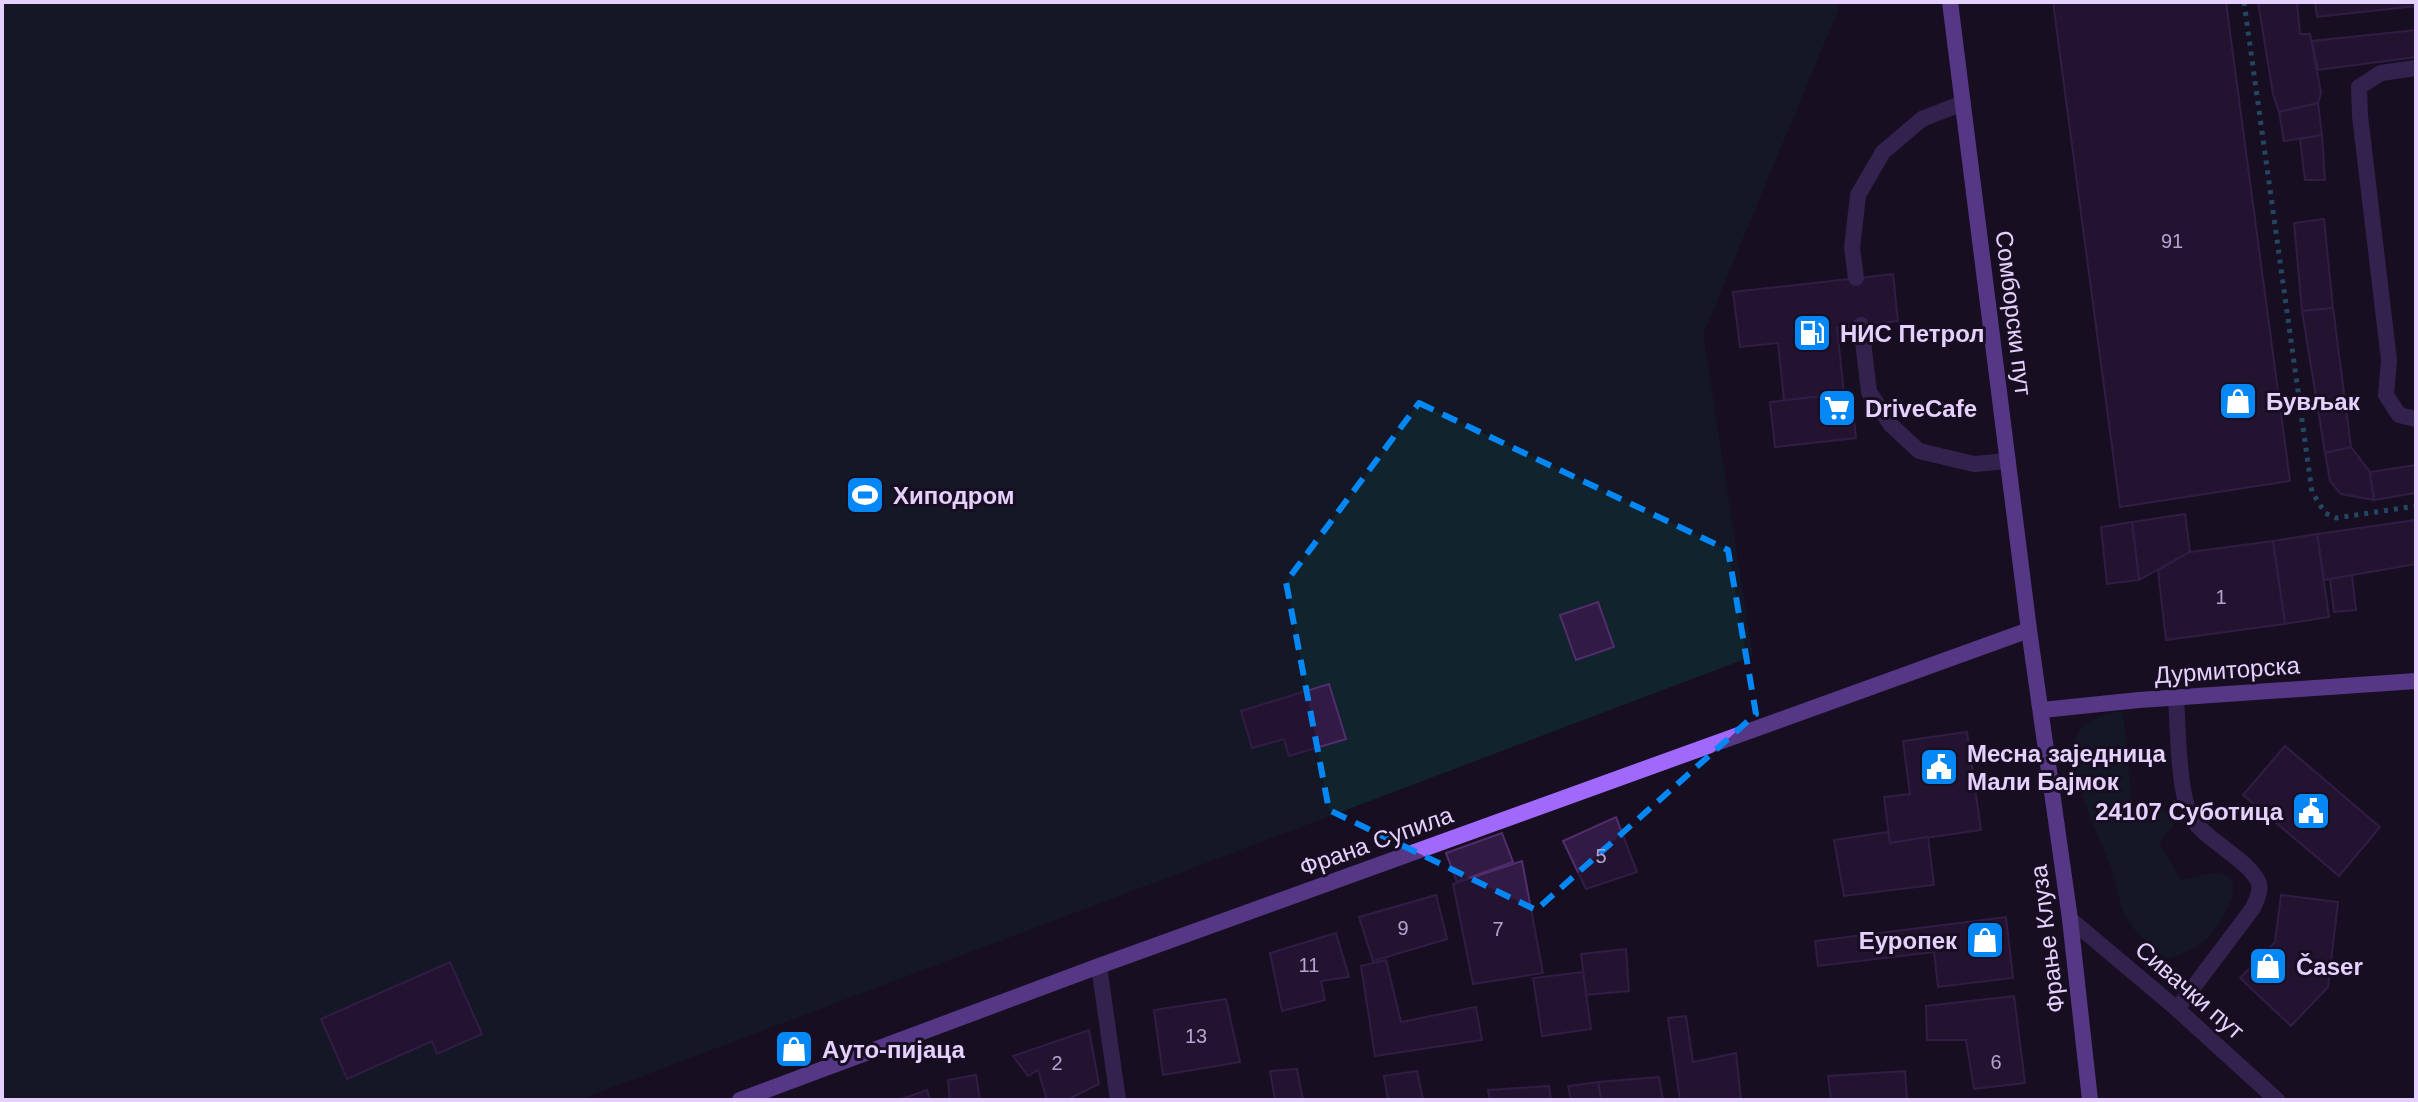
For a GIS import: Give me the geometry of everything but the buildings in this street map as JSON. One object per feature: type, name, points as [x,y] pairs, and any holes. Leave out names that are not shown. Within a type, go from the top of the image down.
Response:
[{"type":"street","name":"Сомборски пут","points":[[1950,2],[2029,630]]},
{"type":"street","points":[[2416,68],[2381,73],[2359,87],[2389,360],[2386,395],[2399,415],[2416,419]]},
{"type":"street","points":[[1856,278],[1852,248],[1858,195],[1883,152],[1922,119],[1963,103]]},
{"type":"street","points":[[1861,325],[1869,392],[1891,425],[1919,451],[1974,464],[2008,461]]},
{"type":"street","name":"Фрање Клуза","points":[[2029,630],[2070,919],[2090,1100]]},
{"type":"street","name":"Франа Супила","points":[[740,1100],[772,1094],[1099,966],[2029,630]]},
{"type":"street","name":"Дурмиторска","points":[[2042,710],[2416,681]]},
{"type":"street","points":[[2176,698],[2183,782],[2190,816],[2197,826],[2250,871],[2258,882],[2259,890],[2253,908],[2177,1009]]},
{"type":"street","name":"Сивачки пут","points":[[2070,919],[2177,1009],[2277,1100]]},
{"type":"street","points":[[1099,966],[1118,1100]]},
{"type":"path","points":[[2244,2],[2312,492],[2325,513],[2336,518],[2416,506]]},
{"type":"highlighted area","points":[[1419,403],[1728,550],[1756,714],[1536,910],[1329,810],[1286,582]]},
{"type":"shaded area","name":"Хиподром","points":[[2,2],[1837,2],[1838,10],[1703,334],[1753,656],[579,1100],[2,1100]]},
{"type":"shaded area","points":[[2123,711],[2132,805],[2157,805],[2174,824],[2159,843],[2181,880],[2220,872],[2233,886],[2227,909],[2208,937],[2195,948],[2167,959],[2138,934],[2125,915],[2111,867],[2078,779],[2075,744],[2079,732],[2099,717]]},
{"type":"place","name":"НИС Петрол","points":[[1812,333]]},
{"type":"place","name":"Бувљак","points":[[2238,401]]},
{"type":"place","name":"DriveCafe","points":[[1837,408]]},
{"type":"place","name":"Хиподром","points":[[865,495]]},
{"type":"place","name":"Месна заједница Мали Бајмок","points":[[1939,767]]},
{"type":"place","name":"24107 Суботица","points":[[2311,811]]},
{"type":"place","name":"Еуропек","points":[[1985,940]]},
{"type":"place","name":"Časer","points":[[2268,966]]},
{"type":"place","name":"Ауто-пијаца","points":[[794,1049]]}]
